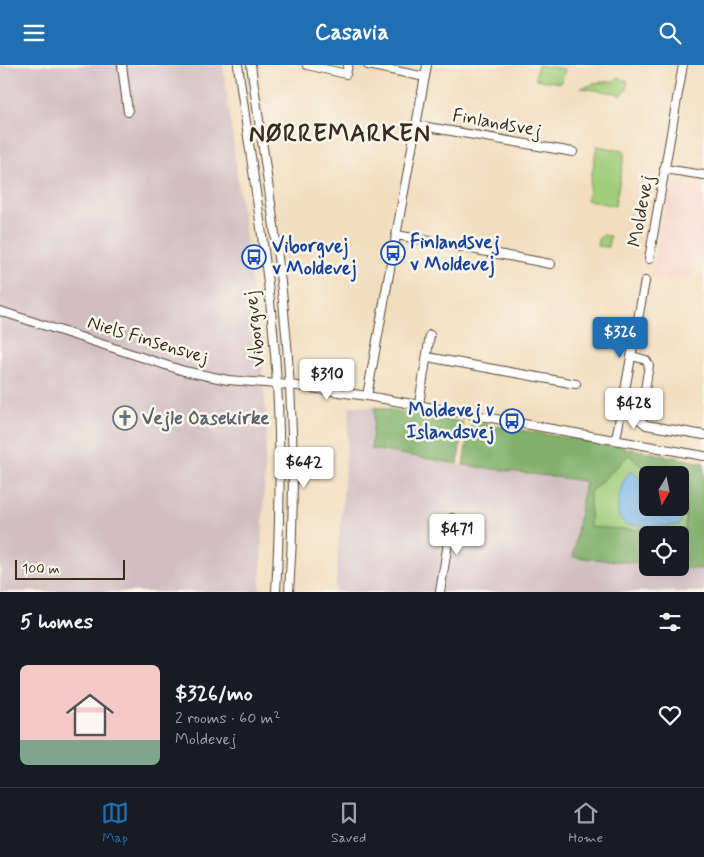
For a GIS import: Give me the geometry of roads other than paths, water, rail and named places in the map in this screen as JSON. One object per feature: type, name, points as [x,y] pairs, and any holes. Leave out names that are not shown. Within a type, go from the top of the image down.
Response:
[{"type":"street","points":[[122,65],[128,112]]},
{"type":"street","name":"Viborgvej","points":[[238,65],[267,286],[277,384],[279,479],[276,592]]},
{"type":"street","name":"Viborgvej","points":[[251,65],[283,301],[290,385],[292,503],[289,592]]},
{"type":"street","points":[[307,65],[346,73],[348,65]]},
{"type":"street","points":[[368,65],[425,77]]},
{"type":"street","points":[[367,395],[427,65]]},
{"type":"street","name":"Moldevej","points":[[649,259],[683,65]]},
{"type":"street","name":"Finlandsvej","points":[[416,125],[573,152]]},
{"type":"street","name":"Moldevej","points":[[664,169],[704,175]]},
{"type":"street","points":[[397,235],[551,264]]},
{"type":"street","points":[[616,439],[645,281]]},
{"type":"street","name":"Niels Finsensvej","points":[[0,311],[184,371],[228,380],[290,385]]},
{"type":"street","points":[[419,404],[430,335]]},
{"type":"street","points":[[632,356],[646,359],[649,365],[640,420],[646,425],[704,435]]},
{"type":"street","points":[[427,357],[576,384]]},
{"type":"street","points":[[290,385],[367,395],[704,456]]},
{"type":"street","points":[[440,592],[452,517]]},
{"type":"water","points":[[632,471],[639,478],[639,516],[682,516],[679,525],[627,525],[621,520],[618,511],[620,491],[628,474]]},
{"type":"place","name":"Finlandsvej v Moldevej","points":[[393,253]]},
{"type":"place","name":"Viborgvej v Moldevej","points":[[254,257]]},
{"type":"place","name":"Vejle Oasekirke","points":[[125,418]]},
{"type":"place","name":"Moldevej v Islandsvej","points":[[512,421]]},
{"type":"district","name":"NØRREMARKEN","points":[[340,134]]}]
